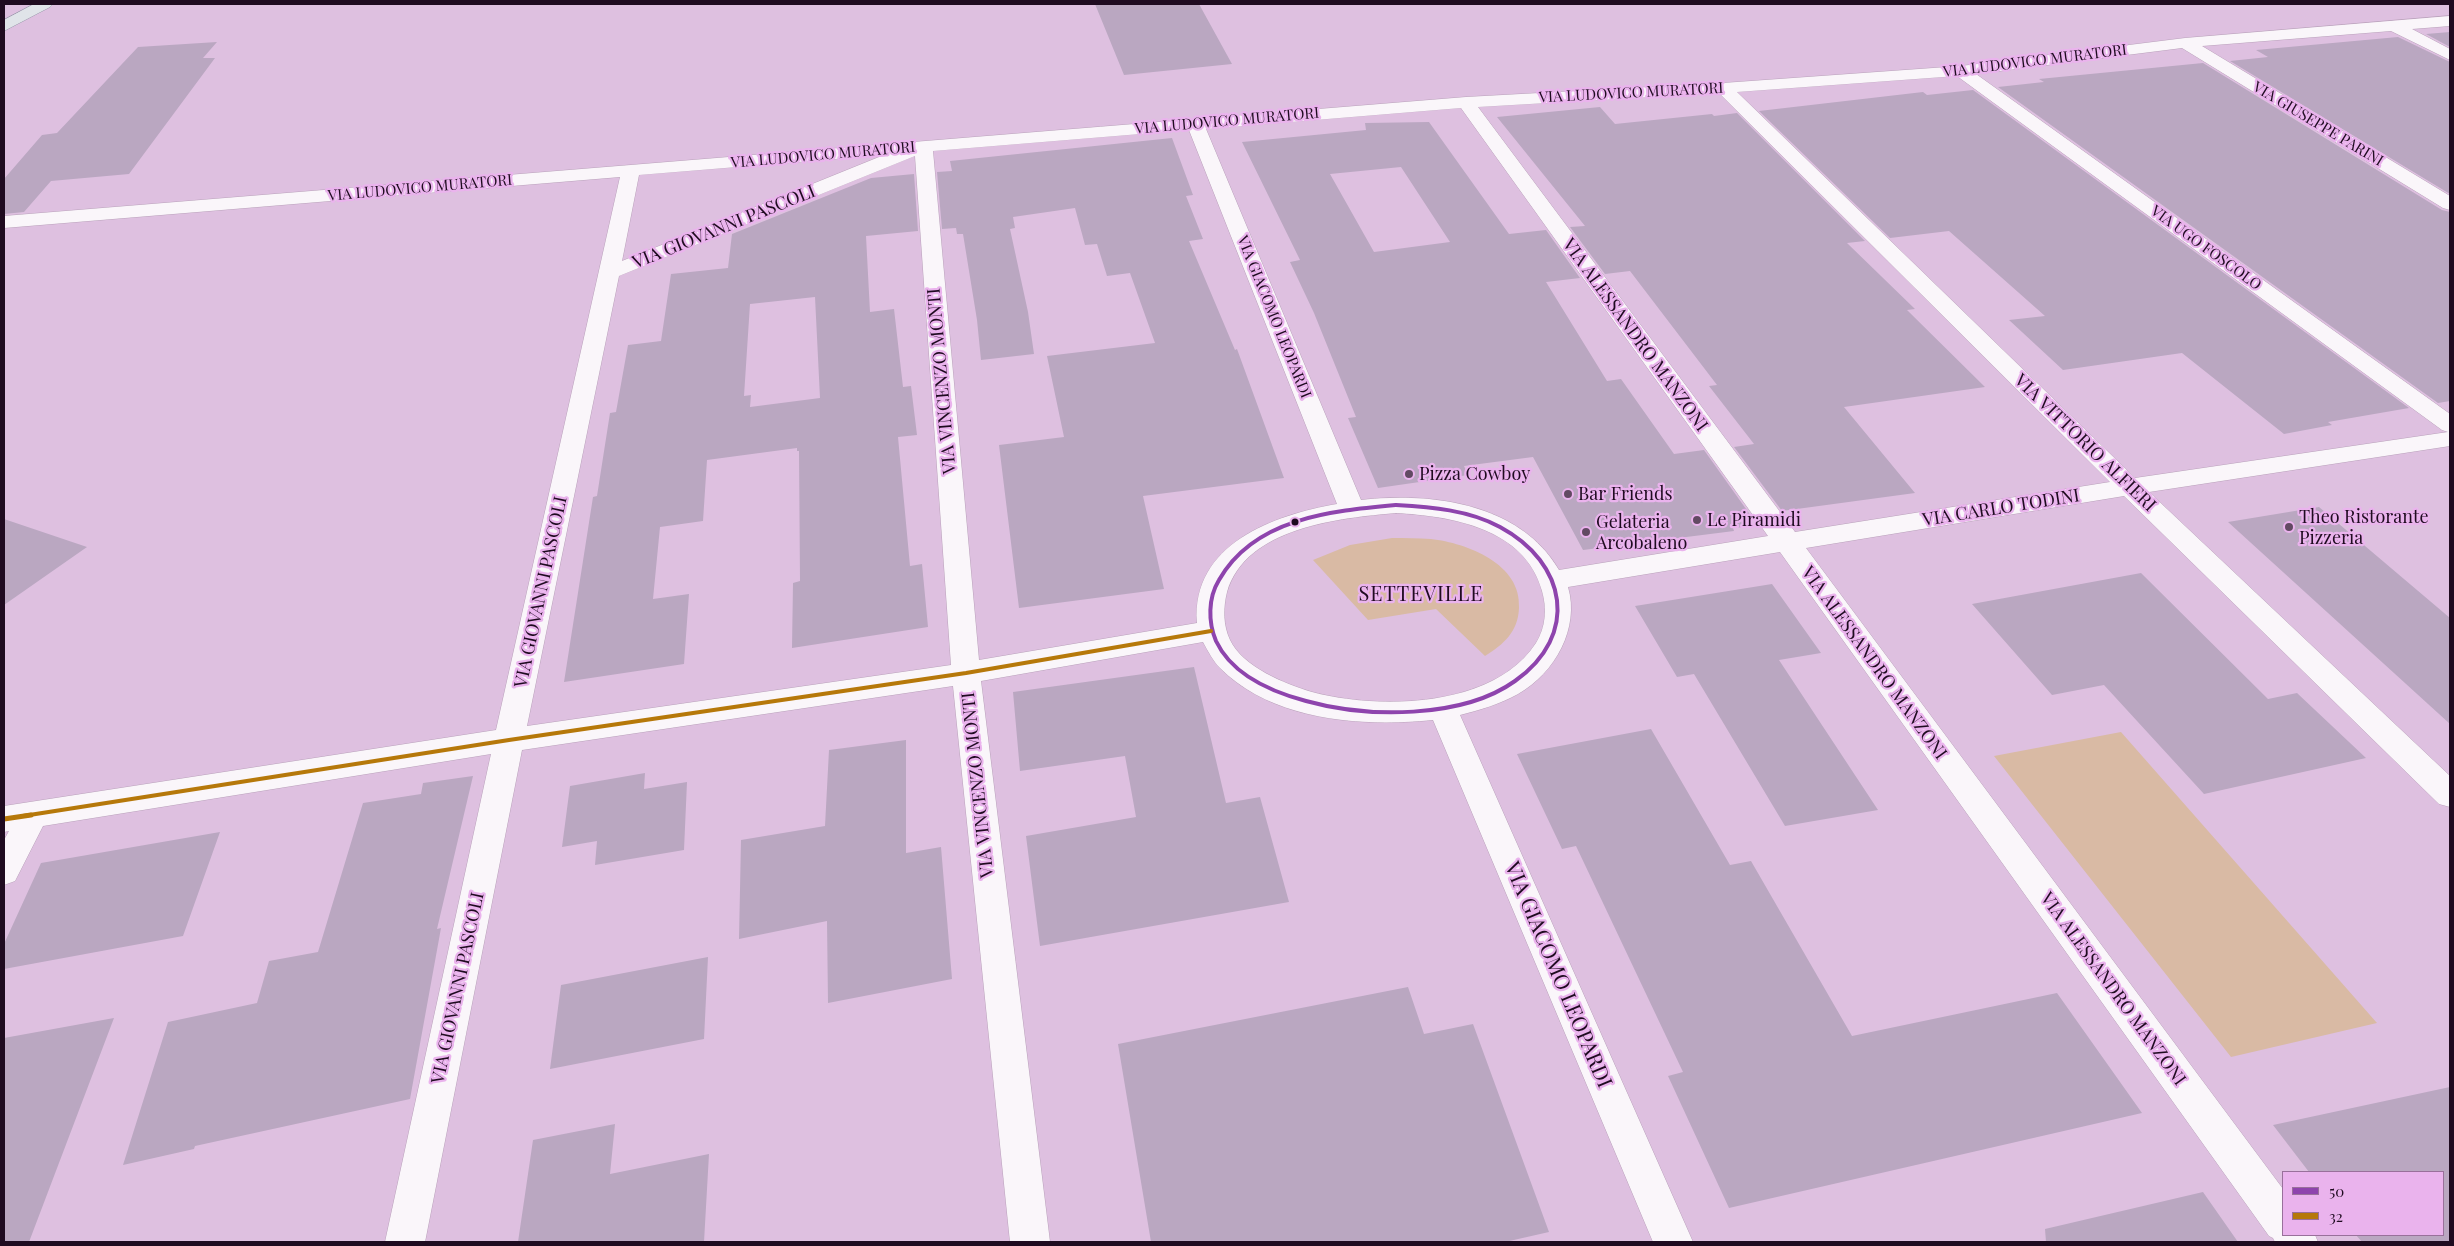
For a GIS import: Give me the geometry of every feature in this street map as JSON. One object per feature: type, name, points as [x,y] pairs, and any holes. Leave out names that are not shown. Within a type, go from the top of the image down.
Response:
[{"type":"main road","points":[[4,26],[46,4]]},
{"type":"street","name":"VIA LUDOVICO MURATORI","points":[[4,222],[1466,102],[1724,88],[1961,71],[2185,43],[2450,21]]},
{"type":"street","points":[[2393,26],[2450,55]]},
{"type":"street","name":"VIA GIUSEPPE PARINI","points":[[2185,43],[2450,204]]},
{"type":"street","name":"VIA UGO FOSCOLO","points":[[1961,71],[2450,425]]},
{"type":"street","name":"VIA VITTORIO ALFIERI","points":[[1724,88],[2129,487],[2450,795]]},
{"type":"street","name":"VIA ALESSANDRO MANZONI","points":[[1466,102],[2282,1221]]},
{"type":"street","name":"VIA GIACOMO LEOPARDI","points":[[1195,124],[1352,510]]},
{"type":"street","name":"VIA GIOVANNI PASCOLI","points":[[405,1242],[509,740],[609,273],[923,146]]},
{"type":"street","name":"VIA VINCENZO MONTI","points":[[923,146],[966,673],[1030,1242]]},
{"type":"street","points":[[609,273],[631,171]]},
{"type":"street","name":"VIA CARLO TODINI","points":[[1552,580],[2129,487],[2450,439]]},
{"type":"street","points":[[1396,505],[1447,510],[1493,523],[1523,542],[1544,566],[1552,580],[1558,602],[1557,626],[1552,640],[1533,666],[1507,686],[1492,694],[1442,707],[1390,712],[1365,711],[1317,706],[1295,700],[1256,683],[1239,672],[1222,652],[1212,631],[1210,616],[1216,587],[1230,561],[1243,548],[1286,525],[1328,513],[1396,505]]},
{"type":"street","points":[[4,871],[18,817],[509,740],[966,673],[1212,631]]},
{"type":"street","name":"VIA GIACOMO LEOPARDI","points":[[1442,707],[1673,1242]]},
{"type":"shaded area","points":[[1392,538],[1431,539],[1460,545],[1490,558],[1502,568],[1512,579],[1518,593],[1519,608],[1513,631],[1504,642],[1485,656],[1436,609],[1368,620],[1313,560],[1350,545]]},
{"type":"shaded area","points":[[2121,732],[2377,1023],[2231,1057],[1994,756]]},
{"type":"building","points":[[1095,4],[1199,4],[1232,64],[1124,75]]},
{"type":"building","points":[[2450,32],[2450,47],[2426,34]]},
{"type":"building","points":[[2398,37],[2450,62],[2450,194],[2230,61],[2268,57],[2256,50]]},
{"type":"building","points":[[217,42],[203,58],[215,58],[129,174],[51,181],[24,212],[4,214],[4,179],[42,135],[57,133],[138,47]]},
{"type":"building","points":[[2203,63],[2442,210],[2450,212],[2450,401],[2438,403],[1998,87],[2044,82],[2039,79]]},
{"type":"building","points":[[1973,90],[2409,408],[2328,422],[2332,425],[2284,434],[2182,353],[2063,370],[2009,320],[2045,316],[1949,231],[1890,238],[1759,111],[1923,92],[1927,95]]},
{"type":"building","points":[[1600,107],[1615,124],[1737,113],[1865,241],[1847,243],[1915,309],[1907,310],[1985,387],[1844,407],[1915,493],[1782,511],[1734,447],[1754,444],[1709,386],[1717,385],[1630,271],[1605,274],[1570,227],[1585,226],[1497,117]]},
{"type":"building","points":[[1429,122],[1509,234],[1546,230],[1580,278],[1546,282],[1607,381],[1621,379],[1674,454],[1704,450],[1751,516],[1739,517],[1745,527],[1733,528],[1734,531],[1583,550],[1533,457],[1464,466],[1468,475],[1378,488],[1348,418],[1356,417],[1314,313],[1290,262],[1300,260],[1242,142],[1366,130],[1365,123]],"holes":[[[1401,167],[1450,242],[1374,252],[1330,174]]]},
{"type":"building","points":[[1172,138],[1193,195],[1186,196],[1203,239],[1189,241],[1235,350],[1237,349],[1284,478],[1143,496],[1164,589],[1019,608],[999,445],[1064,437],[1047,356],[1155,343],[1130,273],[1107,276],[1097,244],[1085,245],[1075,208],[1013,217],[1015,228],[1010,229],[1028,312],[1034,354],[981,360],[977,320],[963,234],[957,234],[956,228],[942,229],[937,172],[952,171],[950,161]]},
{"type":"building","points":[[914,174],[918,231],[866,236],[870,312],[894,309],[903,387],[911,386],[917,435],[898,437],[910,566],[922,564],[928,627],[792,648],[793,583],[800,581],[799,451],[797,451],[797,448],[707,460],[703,521],[660,527],[653,599],[689,594],[684,664],[564,682],[593,497],[597,496],[610,413],[616,412],[628,345],[661,341],[671,274],[728,268],[732,234],[871,178]],"holes":[[[815,297],[820,398],[750,407],[751,395],[744,396],[750,304]]]},
{"type":"building","points":[[2319,507],[2450,618],[2450,724],[2228,522]]},
{"type":"building","points":[[4,519],[87,547],[4,605]]},
{"type":"building","points":[[2141,573],[2268,699],[2297,693],[2366,758],[2204,794],[2104,685],[2052,695],[1972,604]]},
{"type":"building","points":[[1772,584],[1821,653],[1779,660],[1878,810],[1785,826],[1694,674],[1677,677],[1635,606]]},
{"type":"building","points":[[1194,667],[1226,803],[1260,797],[1289,902],[1040,946],[1026,836],[1136,817],[1125,756],[1020,771],[1013,692]]},
{"type":"building","points":[[1651,729],[1730,865],[1751,861],[1852,1036],[2057,993],[2142,1113],[1729,1208],[1668,1076],[1683,1072],[1576,846],[1562,849],[1517,754]]},
{"type":"building","points":[[906,740],[906,853],[941,847],[952,979],[828,1003],[827,921],[739,939],[741,840],[825,826],[829,750]]},
{"type":"building","points":[[645,773],[644,789],[687,782],[684,850],[595,865],[597,841],[562,847],[570,786]]},
{"type":"building","points":[[473,776],[437,929],[441,928],[410,1099],[195,1146],[194,1149],[123,1165],[168,1022],[257,1003],[269,961],[318,952],[363,803],[421,794],[423,783]]},
{"type":"building","points":[[220,832],[183,936],[4,969],[4,944],[41,863]]},
{"type":"building","points":[[708,957],[704,1039],[550,1069],[561,985]]},
{"type":"building","points":[[1408,987],[1424,1034],[1473,1024],[1549,1232],[1505,1242],[1151,1242],[1118,1044]]},
{"type":"building","points":[[114,1018],[29,1242],[4,1242],[4,1038]]},
{"type":"building","points":[[2450,1087],[2450,1242],[2362,1242],[2357,1236],[2444,1236],[2444,1171],[2308,1171],[2273,1125]]},
{"type":"building","points":[[615,1124],[610,1174],[709,1154],[704,1242],[518,1242],[533,1140]]},
{"type":"building","points":[[2203,1192],[2238,1242],[2046,1242],[2045,1229]]},
{"type":"transit line","name":"50","points":[[1396,505],[1460,512],[1480,518],[1499,526],[1517,537],[1533,551],[1551,578],[1557,597],[1558,616],[1554,636],[1541,657],[1531,668],[1508,686],[1479,699],[1443,708],[1404,712],[1363,711],[1323,706],[1286,696],[1254,680],[1229,660],[1213,633],[1210,615],[1211,605],[1216,585],[1228,563],[1246,546],[1268,532],[1293,522],[1346,510],[1396,505]]},
{"type":"transit line","name":"32","points":[[4,819],[509,740],[966,673],[1211,631]]},
{"type":"place","name":"Pizza Cowboy","points":[[1409,474]]},
{"type":"place","name":"Bar Friends","points":[[1568,494]]},
{"type":"place","name":"Le Piramidi","points":[[1697,520]]},
{"type":"place","name":"Theo Ristorante Pizzeria","points":[[2289,527]]},
{"type":"place","name":"Gelateria Arcobaleno","points":[[1586,532]]},
{"type":"district","name":"SETTEVILLE","points":[[1421,595]]}]
